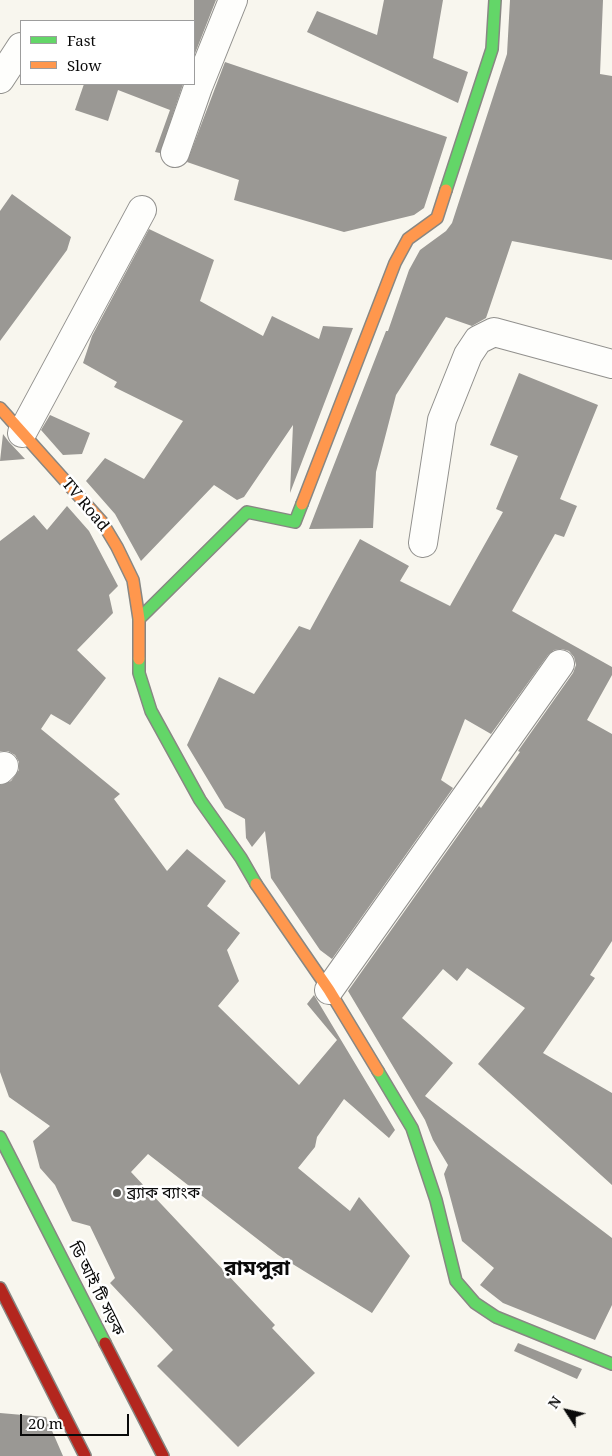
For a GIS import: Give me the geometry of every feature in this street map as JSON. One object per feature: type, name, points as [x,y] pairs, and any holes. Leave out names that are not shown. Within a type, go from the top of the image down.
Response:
[{"type":"street","points":[[195,77],[233,0]]},
{"type":"street","points":[[139,619],[247,512],[295,522],[394,263],[408,239],[437,218],[492,49],[495,0]]},
{"type":"street","points":[[0,79],[20,49]]},
{"type":"street","points":[[175,153],[191,85]]},
{"type":"street","points":[[22,433],[142,210]]},
{"type":"street","points":[[423,543],[442,420],[468,355],[478,340],[494,332],[612,364]]},
{"type":"street","name":"TV Road","points":[[0,408],[102,522],[117,547],[132,580],[139,619],[139,673],[151,711],[168,746],[200,800],[241,858],[262,894],[329,990],[412,1128],[436,1200],[456,1280],[475,1303],[496,1317],[612,1364]]},
{"type":"street","points":[[329,990],[560,664]]},
{"type":"street","name":"ডি আই টি সড়ক","points":[[0,1137],[163,1456]]},
{"type":"street","points":[[0,1288],[85,1456]]},
{"type":"building","points":[[194,0],[216,0],[195,53],[195,20]]},
{"type":"building","points":[[384,0],[443,0],[433,58],[468,72],[458,103],[307,32],[317,11],[377,35]]},
{"type":"building","points":[[510,0],[603,0],[600,74],[612,76],[612,260],[512,241],[486,318],[472,326],[446,317],[396,395],[376,472],[373,528],[309,529],[386,331],[388,331],[409,270],[420,250],[446,231],[452,223],[507,54]]},
{"type":"building","points":[[225,62],[447,137],[424,208],[414,215],[344,232],[234,200],[239,180],[187,162]]},
{"type":"building","points":[[84,85],[183,85],[160,153],[155,152],[170,110],[118,90],[108,121],[75,110]]},
{"type":"building","points":[[12,194],[71,237],[67,250],[0,341],[0,211]]},
{"type":"building","points":[[149,229],[214,260],[200,301],[263,336],[272,316],[319,339],[323,326],[353,328],[290,493],[293,425],[244,497],[237,500],[214,485],[141,561],[115,514],[86,481],[105,458],[144,479],[183,421],[114,387],[117,382],[83,363],[92,336]]},
{"type":"building","points":[[519,373],[598,405],[560,499],[577,506],[564,537],[555,534],[512,611],[612,667],[612,675],[587,720],[612,734],[612,941],[590,975],[595,978],[543,1053],[612,1093],[612,1185],[478,1064],[525,1008],[467,968],[457,981],[443,969],[402,1018],[453,1063],[425,1096],[612,1238],[612,1305],[595,1340],[503,1303],[480,1285],[494,1268],[462,1241],[444,1174],[448,1165],[433,1140],[425,1120],[348,991],[479,806],[481,808],[520,752],[518,751],[573,673],[576,665],[574,657],[569,651],[562,649],[554,650],[548,655],[491,734],[465,719],[441,780],[453,788],[332,959],[320,950],[271,878],[265,831],[252,847],[246,838],[245,819],[225,808],[187,745],[219,677],[254,694],[299,626],[310,630],[360,539],[409,566],[400,581],[450,606],[503,512],[496,509],[518,456],[490,445]]},
{"type":"building","points":[[50,415],[90,433],[82,454],[63,455],[41,430]]},
{"type":"building","points":[[3,434],[9,442],[25,459],[0,461]]},
{"type":"building","points":[[67,506],[89,531],[118,586],[109,595],[113,613],[77,650],[106,678],[70,725],[51,714],[41,729],[120,794],[114,799],[167,871],[187,849],[226,881],[207,906],[240,933],[227,950],[239,981],[218,1006],[299,1085],[337,1040],[307,1004],[314,995],[395,1130],[389,1138],[344,1099],[317,1137],[315,1147],[298,1168],[350,1211],[359,1197],[410,1256],[372,1313],[278,1255],[148,1154],[131,1172],[275,1325],[272,1328],[315,1373],[238,1447],[157,1366],[173,1350],[110,1283],[115,1278],[90,1226],[72,1221],[55,1185],[40,1168],[33,1141],[50,1126],[9,1097],[0,1072],[0,785],[11,781],[19,770],[19,762],[15,755],[8,751],[0,751],[0,541],[34,515],[47,530]]},
{"type":"building","points":[[518,1343],[582,1369],[577,1379],[514,1351]]},
{"type":"building","points":[[0,1413],[46,1417],[63,1456],[0,1456]]},
{"type":"traffic: fast","points":[[446,190],[492,49],[495,0]]},
{"type":"traffic: fast","points":[[139,619],[247,512],[295,522],[302,504]]},
{"type":"traffic: fast","points":[[139,659],[139,673],[151,711],[200,800],[241,858],[256,884]]},
{"type":"traffic: fast","points":[[378,1071],[412,1128],[436,1200],[456,1281],[475,1303],[496,1317],[612,1364]]},
{"type":"traffic: fast","points":[[0,1137],[105,1343]]},
{"type":"traffic: slow","points":[[302,504],[395,263],[408,239],[437,218],[446,190]]},
{"type":"traffic: slow","points":[[0,408],[102,522],[117,547],[133,580],[139,619],[139,659]]},
{"type":"traffic: slow","points":[[256,884],[329,990],[378,1071]]},
{"type":"traffic: jam","points":[[0,1288],[85,1456]]},
{"type":"traffic: jam","points":[[105,1343],[163,1456]]},
{"type":"place","name":"ব্র্যাক ব্যাংক","points":[[117,1193]]},
{"type":"district","name":"রামপুরা","points":[[257,1269]]}]
